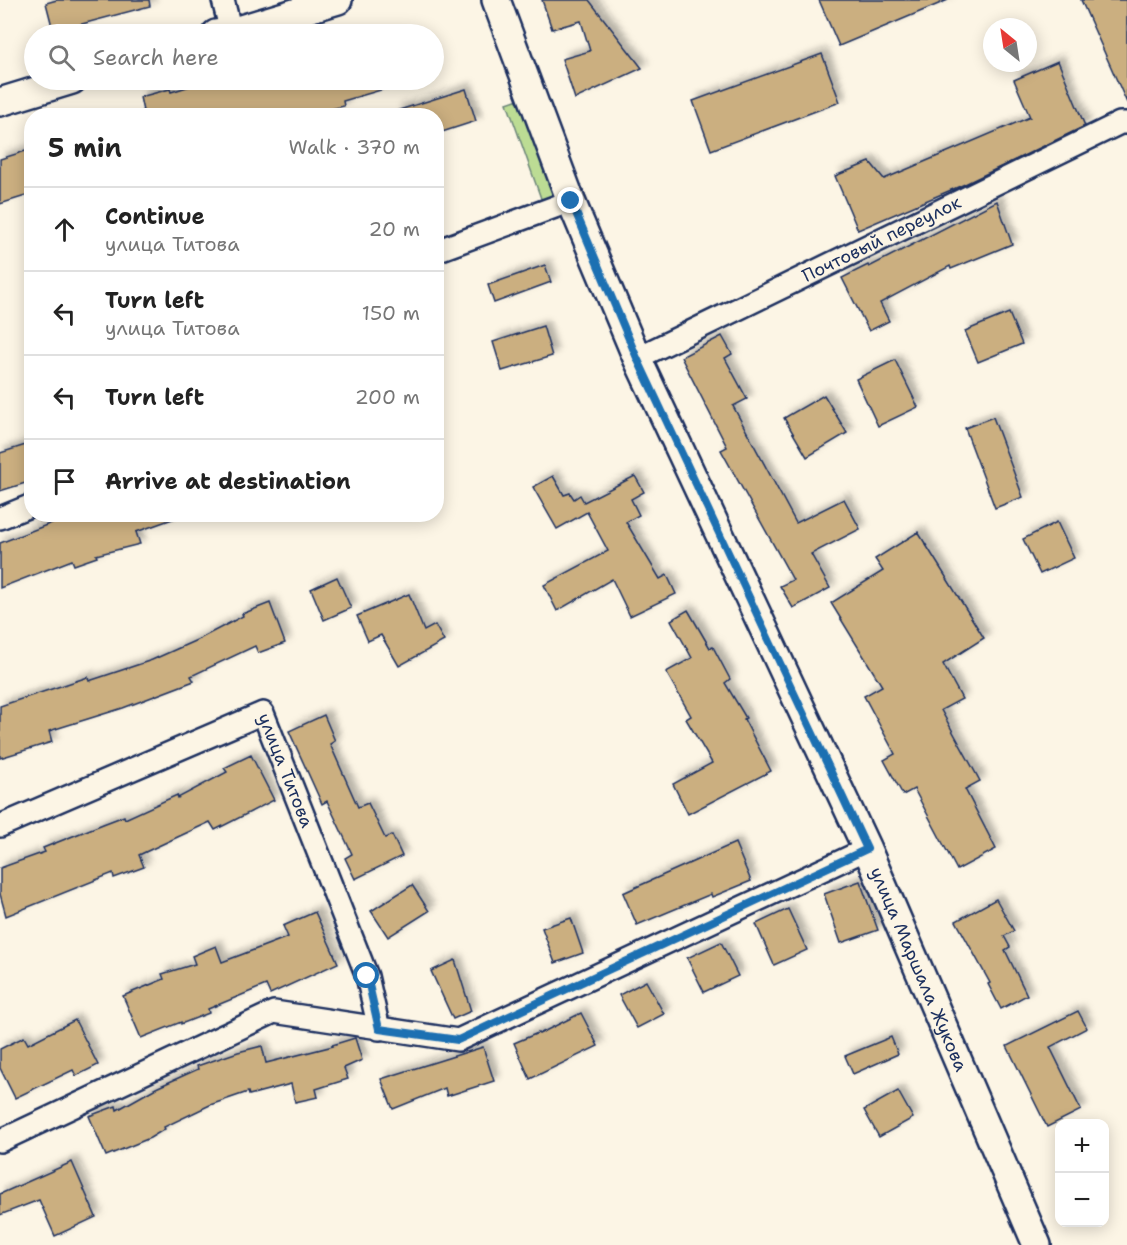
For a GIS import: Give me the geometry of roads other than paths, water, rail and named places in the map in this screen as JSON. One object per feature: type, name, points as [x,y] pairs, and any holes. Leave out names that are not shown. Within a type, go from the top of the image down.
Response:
[{"type":"street","points":[[223,0],[224,24]]},
{"type":"street","points":[[255,24],[338,0]]},
{"type":"street","name":"улица Маршала Жукова","points":[[496,0],[571,201],[637,358],[867,849],[1037,1245]]},
{"type":"street","points":[[0,102],[39,90]]},
{"type":"street","name":"Почтовый переулок","points":[[637,358],[1120,123],[1127,123]]},
{"type":"street","points":[[444,248],[571,201]]},
{"type":"street","points":[[0,518],[24,508]]},
{"type":"street","name":"улица Титова","points":[[0,826],[263,713],[367,976],[379,1029]]},
{"type":"street","points":[[0,1141],[274,1012],[458,1040],[867,849]]}]
